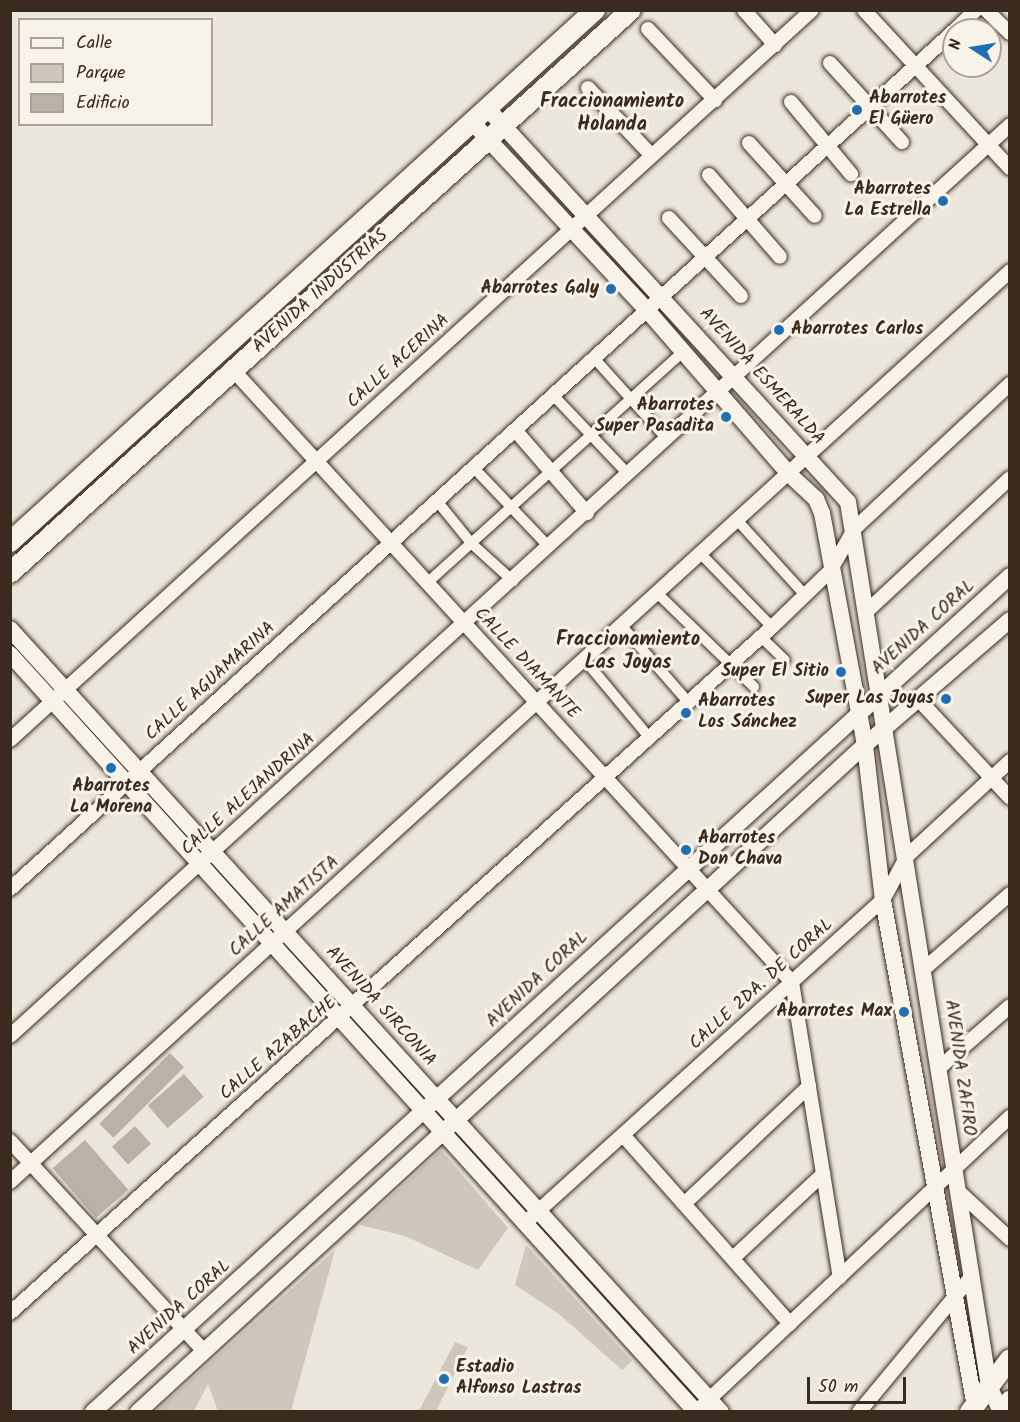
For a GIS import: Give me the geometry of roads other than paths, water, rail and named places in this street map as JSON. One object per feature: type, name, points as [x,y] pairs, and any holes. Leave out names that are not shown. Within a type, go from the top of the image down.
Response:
[{"type":"main road","name":"AVENIDA INDUSTRIAS","points":[[10,542],[595,10]]},
{"type":"main road","name":"AVENIDA INDUSTRIAS","points":[[10,573],[505,127],[631,10]]},
{"type":"main road","points":[[973,1410],[1010,1359]]},
{"type":"main road","points":[[1001,1412],[1010,1401]]},
{"type":"street","points":[[744,10],[774,45]]},
{"type":"street","name":"CALLE ACERINA","points":[[10,740],[812,10]]},
{"type":"street","points":[[864,10],[1010,168]]},
{"type":"street","points":[[986,10],[1010,33]]},
{"type":"street","points":[[648,29],[715,100]]},
{"type":"street","name":"CALLE AGUAMARINA","points":[[10,889],[942,41]]},
{"type":"street","points":[[830,63],[868,108],[902,142]]},
{"type":"street","points":[[588,88],[652,156]]},
{"type":"street","points":[[791,102],[851,174]]},
{"type":"street","name":"AVENIDA ESMERALDA","points":[[488,108],[662,296],[805,457],[835,484],[848,502],[855,528],[879,696],[887,729]]},
{"type":"street","points":[[473,123],[570,231],[647,310],[788,473],[816,499],[822,513],[830,571],[857,715],[866,745],[883,900],[973,1410]]},
{"type":"street","name":"CALLE ALEJANDRINA","points":[[10,1036],[513,581],[1010,125]]},
{"type":"street","points":[[749,143],[815,216]]},
{"type":"street","points":[[709,175],[780,257]]},
{"type":"street","points":[[669,218],[741,296]]},
{"type":"street","name":"CALLE AMATISTA","points":[[10,1182],[1009,271]]},
{"type":"street","points":[[427,583],[683,352]]},
{"type":"street","points":[[594,358],[633,398],[667,439]]},
{"type":"street","name":"CALLE DIAMANTE","points":[[234,371],[792,982]]},
{"type":"street","name":"CALLE AZABACHE","points":[[10,1313],[96,1233],[354,1008],[605,776],[772,627],[830,571],[855,528],[1010,384]]},
{"type":"street","points":[[553,395],[628,474]]},
{"type":"street","points":[[515,430],[587,513]]},
{"type":"street","points":[[474,468],[549,547]]},
{"type":"street","points":[[867,611],[1010,478]]},
{"type":"street","points":[[437,501],[471,543],[513,581]]},
{"type":"street","points":[[737,519],[806,595]]},
{"type":"street","points":[[700,553],[734,593],[772,627]]},
{"type":"street","name":"AVENIDA CORAL","points":[[93,1412],[438,1100],[687,867],[1010,576]]},
{"type":"street","points":[[657,592],[754,687]]},
{"type":"street","points":[[138,1412],[444,1136],[866,745],[1010,620]]},
{"type":"street","points":[[621,625],[689,703]]},
{"type":"street","name":"AVENIDA SIRCONIA","points":[[10,629],[60,695],[279,937],[354,1008],[721,1412]]},
{"type":"street","points":[[761,637],[785,660]]},
{"type":"street","name":"AVENIDA SIRCONIA","points":[[10,654],[60,695]]},
{"type":"street","points":[[584,659],[649,737]]},
{"type":"street","points":[[920,700],[1010,798]]},
{"type":"street","name":"AVENIDA ZAFIRO","points":[[887,729],[989,1386],[1001,1412]]},
{"type":"street","name":"CALLE 2DA. DE CORAL","points":[[525,1223],[883,900],[907,856],[1010,761]]},
{"type":"street","points":[[924,969],[1010,894]]},
{"type":"street","name":"AVENIDA SIRCONIA","points":[[279,937],[340,1019],[696,1411]]},
{"type":"street","points":[[792,982],[840,1277]]},
{"type":"street","points":[[939,1068],[1010,1006]]},
{"type":"street","points":[[684,1204],[809,1086]]},
{"type":"street","points":[[696,1411],[936,1190],[1010,1117]]},
{"type":"street","points":[[623,1135],[734,1257],[790,1324]]},
{"type":"street","points":[[10,1141],[204,1351]]},
{"type":"street","points":[[734,1257],[823,1174]]},
{"type":"street","points":[[957,1190],[1010,1239]]},
{"type":"street","points":[[859,1412],[971,1277]]},
{"type":"place","name":"Abarrotes El Güero","points":[[857,110]]},
{"type":"place","name":"Abarrotes La Estrella","points":[[943,201]]},
{"type":"place","name":"Abarrotes Galy","points":[[611,289]]},
{"type":"place","name":"Abarrotes Carlos","points":[[779,330]]},
{"type":"place","name":"Abarrotes Super Pasadita","points":[[726,417]]},
{"type":"place","name":"Super El Sitio","points":[[841,672]]},
{"type":"place","name":"Super Las Joyas","points":[[946,699]]},
{"type":"place","name":"Abarrotes Los Sánchez","points":[[686,713]]},
{"type":"place","name":"Abarrotes La Morena","points":[[111,768]]},
{"type":"place","name":"Abarrotes Don Chava","points":[[686,850]]},
{"type":"place","name":"Abarrotes Max","points":[[904,1012]]},
{"type":"place","name":"Estadio Alfonso Lastras","points":[[444,1379]]},
{"type":"district","name":"Fraccionamiento Holanda","points":[[612,114]]},
{"type":"district","name":"Fraccionamiento Las Joyas","points":[[628,652]]}]
